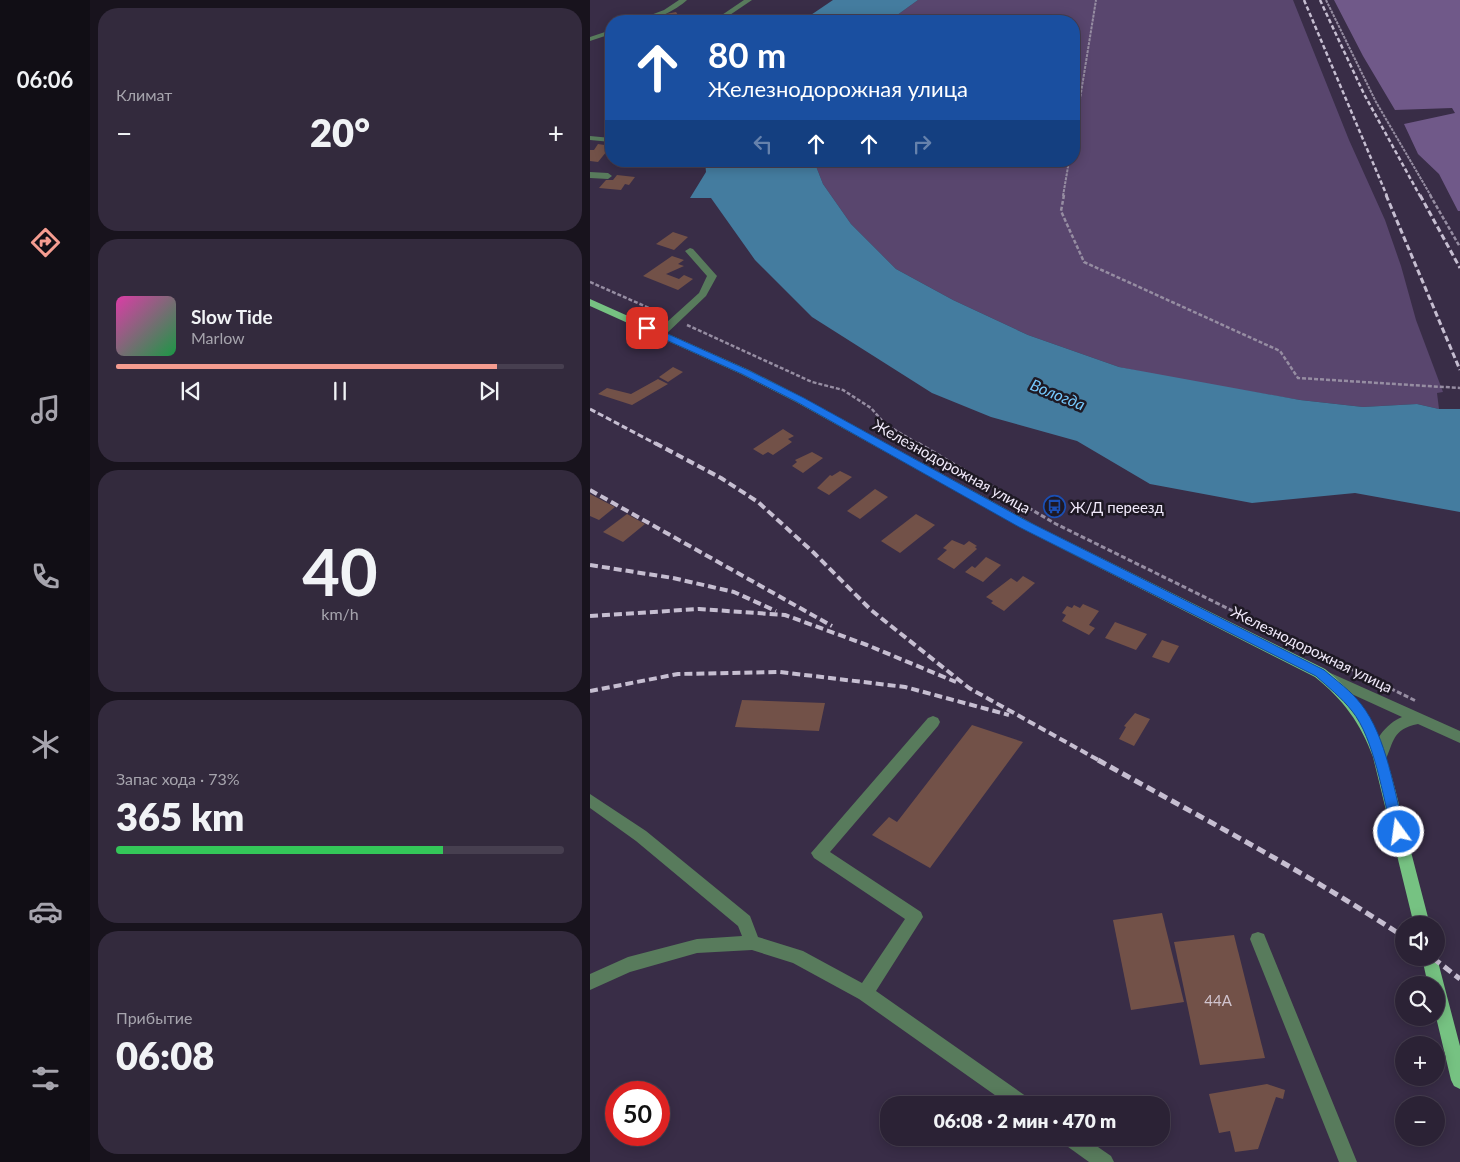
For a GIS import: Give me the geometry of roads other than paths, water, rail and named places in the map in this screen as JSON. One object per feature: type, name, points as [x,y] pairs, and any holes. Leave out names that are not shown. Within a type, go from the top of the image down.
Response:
[{"type":"main road","name":"Железнодорожная улица","points":[[590,302],[800,400],[1023,524],[1320,673]]},
{"type":"main road","points":[[1320,673],[1335,684],[1358,709],[1372,732],[1420,916]]},
{"type":"main road","points":[[1432,966],[1460,1080]]},
{"type":"street","points":[[657,15],[666,12],[684,0]]},
{"type":"street","points":[[726,15],[749,0]]},
{"type":"street","points":[[590,39],[605,34]]},
{"type":"street","points":[[590,138],[605,139]]},
{"type":"street","points":[[590,175],[608,176]]},
{"type":"street","points":[[660,334],[703,294],[712,276],[690,251]]},
{"type":"street","name":"Железнодорожная улица","points":[[1320,673],[1460,737]]},
{"type":"street","points":[[1380,757],[1389,733],[1403,722],[1419,718]]},
{"type":"street","points":[[865,993],[915,917],[819,852],[933,722]]},
{"type":"street","points":[[590,800],[641,836],[744,921],[752,943]]},
{"type":"street","points":[[1258,939],[1348,1162]]},
{"type":"street","points":[[590,982],[628,965],[697,946],[752,943],[797,956],[865,993],[1011,1096]]},
{"type":"street","points":[[1082,1146],[1105,1162]]},
{"type":"water","points":[[833,0],[918,0],[897,15],[811,15]]},
{"type":"water","name":"Вологда","points":[[706,167],[816,167],[823,184],[851,224],[896,269],[953,300],[1028,335],[1119,367],[1300,400],[1363,407],[1417,404],[1439,409],[1460,409],[1460,512],[1355,493],[1252,503],[1150,484],[1077,441],[991,417],[932,393],[812,317],[755,260],[711,198],[690,198],[706,172]]},
{"type":"railway","points":[[1304,0],[1387,196]]},
{"type":"railway","points":[[1320,0],[1364,94],[1420,196]]},
{"type":"railway","points":[[1386,195],[1460,370]]},
{"type":"railway","points":[[1420,195],[1460,268]]},
{"type":"railway","points":[[590,409],[658,445]]},
{"type":"railway","points":[[655,443],[721,478],[758,502],[814,553],[871,610],[969,688],[1100,761]]},
{"type":"railway","points":[[590,490],[832,626]]},
{"type":"railway","points":[[590,565],[673,578],[734,592],[776,611]]},
{"type":"railway","points":[[590,616],[699,609],[785,615],[867,645],[956,682]]},
{"type":"railway","points":[[590,691],[678,674],[780,672],[905,687],[1009,715]]},
{"type":"railway","points":[[1098,760],[1291,867],[1395,931]]},
{"type":"railway","points":[[1443,966],[1460,979]]},
{"type":"place","name":"Ж/Д переезд","points":[[1054,507]]}]
